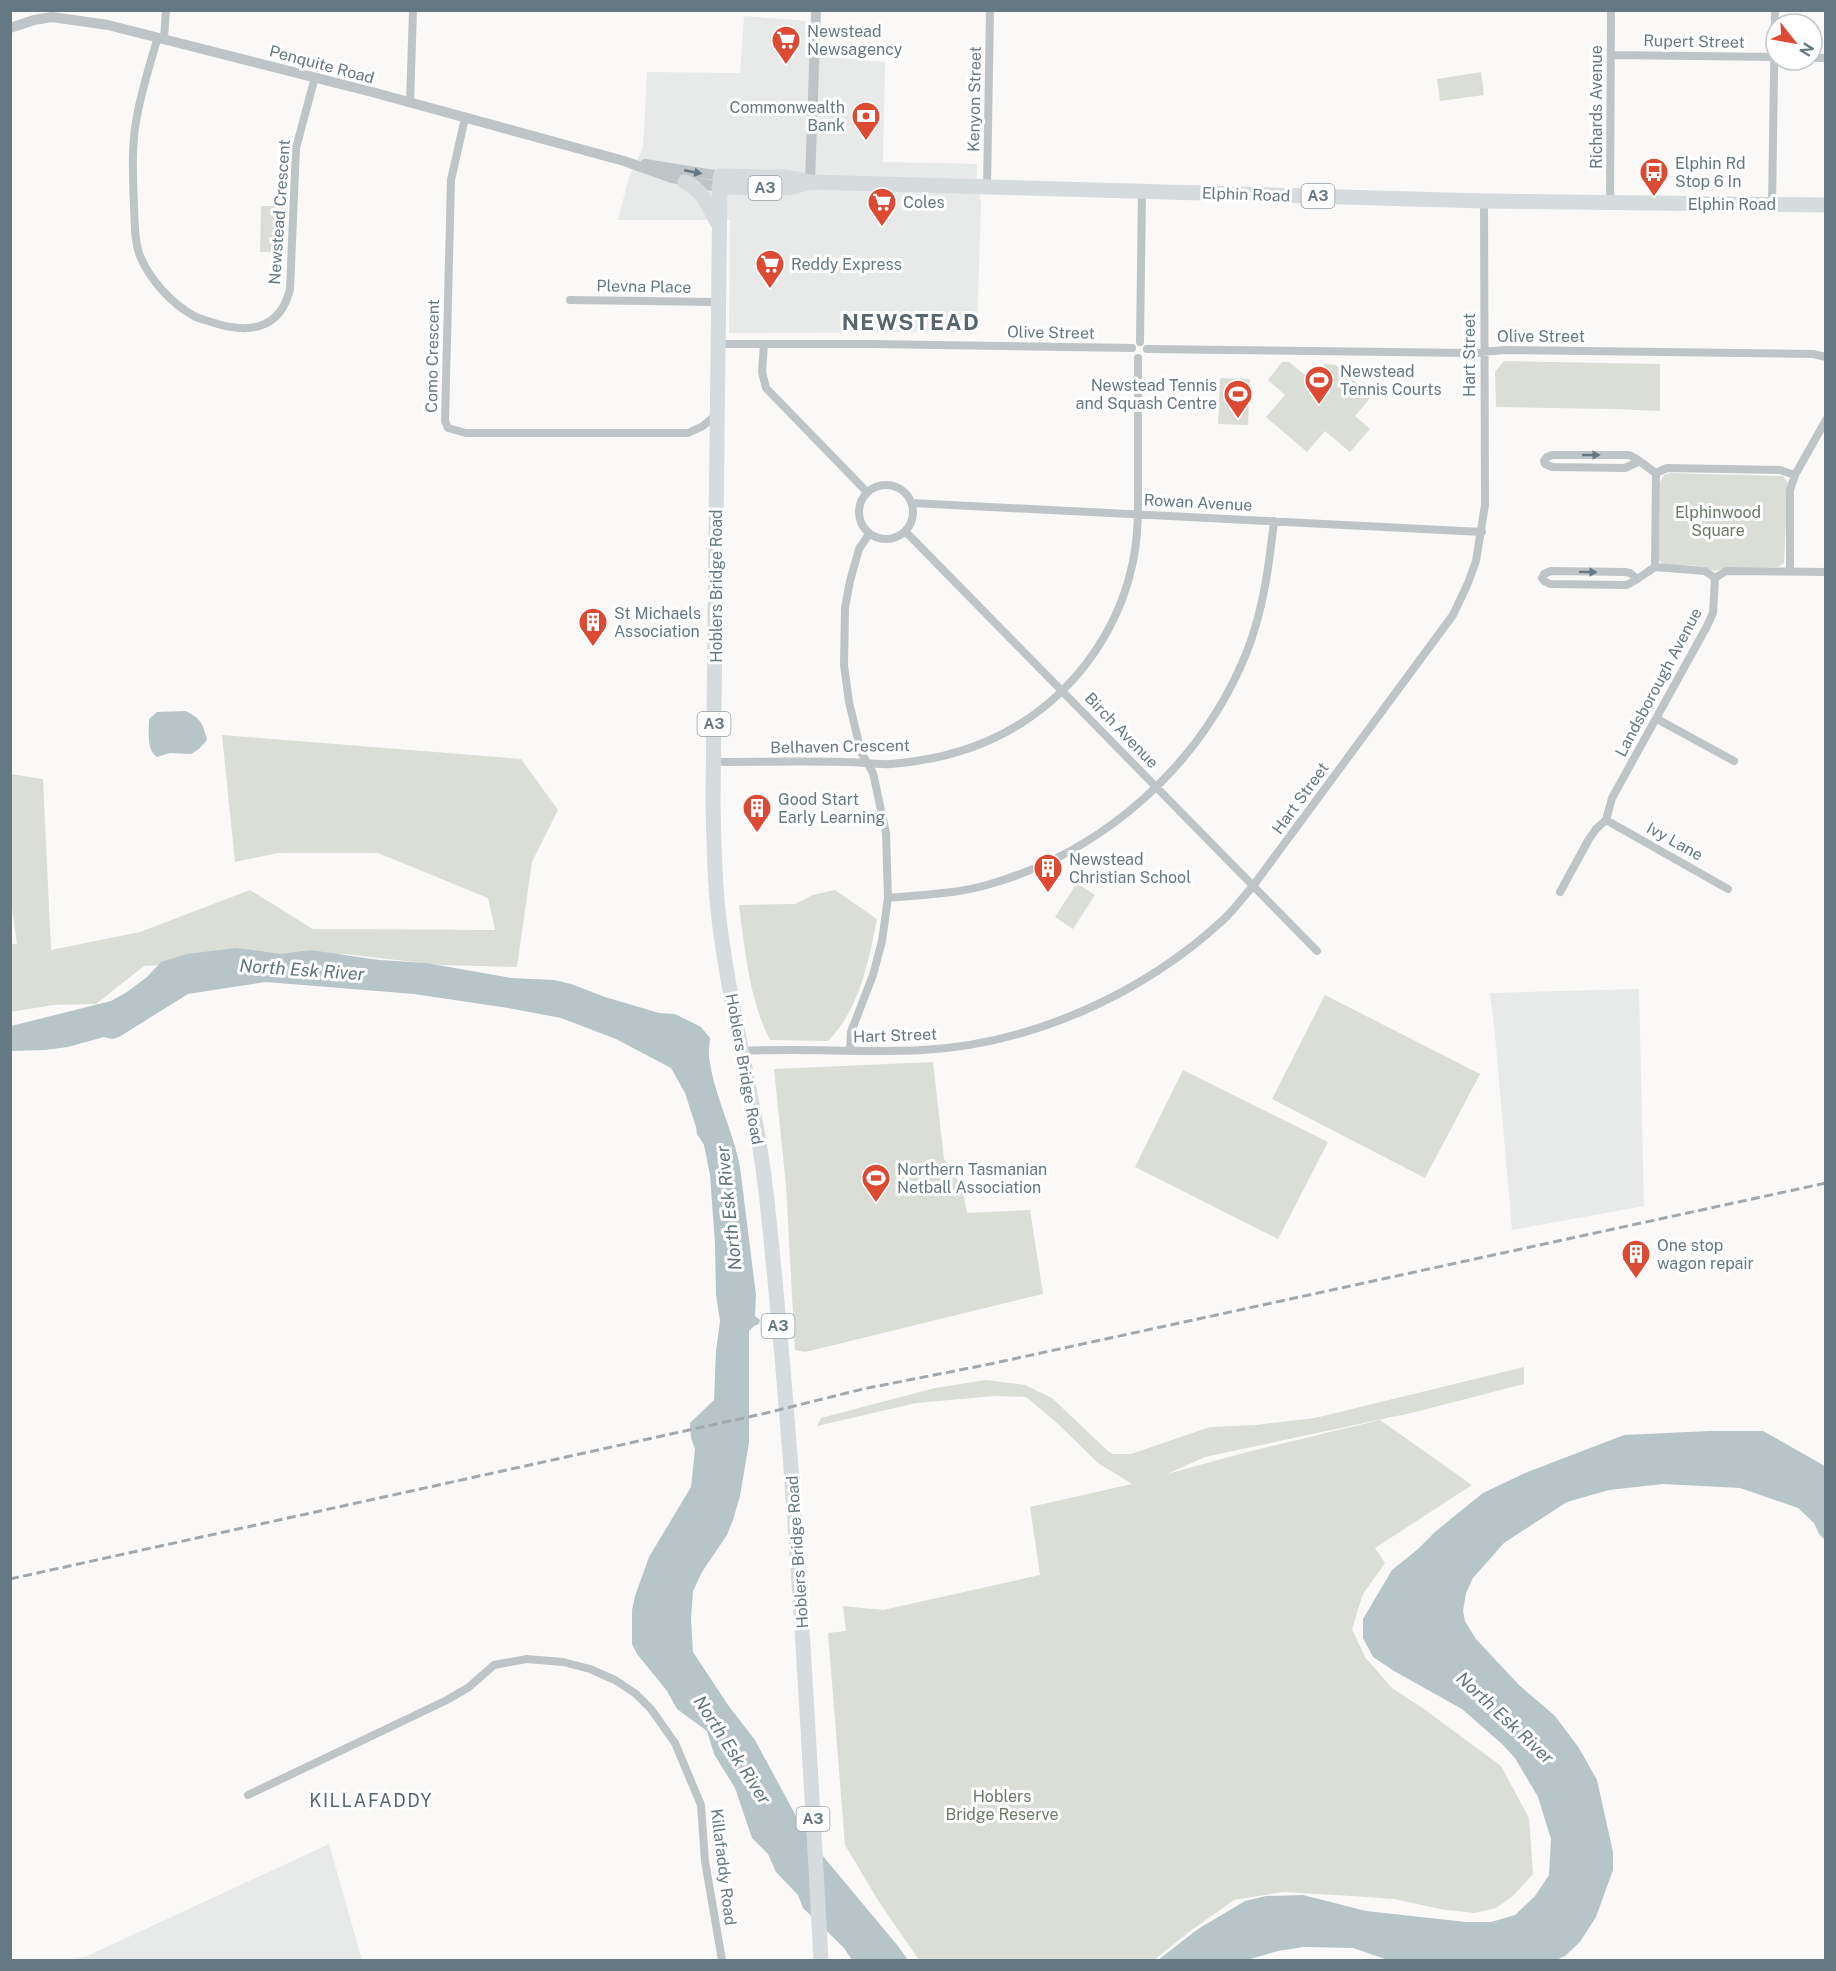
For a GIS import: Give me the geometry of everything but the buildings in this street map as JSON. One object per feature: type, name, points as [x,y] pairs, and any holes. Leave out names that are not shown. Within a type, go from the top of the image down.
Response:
[{"type":"highway","name":"Elphin Road","points":[[719,182],[787,177],[810,182],[987,188],[1484,201],[1826,205]]},
{"type":"highway","points":[[685,182],[694,187],[702,196],[719,224]]},
{"type":"highway","name":"Hoblers Bridge Road","points":[[719,182],[714,853],[718,910],[758,1134],[767,1199],[789,1440],[806,1677],[821,1960]]},
{"type":"street","name":"Newstead Crescent","points":[[166,10],[161,38],[136,118],[135,234],[139,254],[147,272],[160,288],[195,317],[231,329],[250,329],[272,320],[287,300],[290,289],[296,148],[315,77]]},
{"type":"street","points":[[410,103],[413,10]]},
{"type":"street","points":[[810,182],[816,10]]},
{"type":"street","name":"Kenyon Street","points":[[987,188],[990,10]]},
{"type":"street","name":"Richards Avenue","points":[[1610,203],[1611,10]]},
{"type":"street","name":"Penquite Road","points":[[10,28],[51,14],[86,21],[315,77],[624,160],[719,182]]},
{"type":"street","name":"Rupert Street","points":[[1611,55],[1764,57]]},
{"type":"street","points":[[1772,205],[1775,72]]},
{"type":"street","name":"Como Crescent","points":[[465,118],[451,180],[445,421],[448,428],[466,433],[688,433],[703,426],[717,414]]},
{"type":"street","name":"Penquite Road","points":[[624,160],[685,182],[719,182]]},
{"type":"street","points":[[1136,345],[1146,345],[1145,356],[1138,358],[1134,355],[1142,191]]},
{"type":"street","name":"Hart Street","points":[[742,1051],[850,1052],[940,1048],[984,1042],[1056,1022],[1144,979],[1223,920],[1253,886],[1453,615],[1468,583],[1482,532],[1485,505],[1484,201]]},
{"type":"street","name":"Plevna Place","points":[[570,300],[718,302]]},
{"type":"street","points":[[764,344],[762,372],[766,388],[867,492]]},
{"type":"street","name":"Olive Street","points":[[717,345],[1136,345]]},
{"type":"street","name":"Olive Street","points":[[1147,349],[1505,350],[1813,354],[1826,357]]},
{"type":"street","name":"Belhaven Crescent","points":[[714,762],[888,764],[957,753],[977,747],[1036,714],[1063,690],[1087,663],[1116,614],[1132,566],[1138,513],[1138,358]]},
{"type":"street","points":[[1790,571],[1790,490],[1795,475],[1826,420]]},
{"type":"street","points":[[1638,462],[1625,468],[1552,467],[1544,461],[1552,455],[1629,455],[1656,473]]},
{"type":"street","points":[[1656,473],[1667,468],[1780,470],[1795,475]]},
{"type":"street","points":[[1655,567],[1656,473]]},
{"type":"street","points":[[883,485],[892,485],[901,489],[912,503],[913,518],[906,531],[892,539],[876,538],[869,534],[863,527],[859,510],[861,501],[867,492],[883,485]]},
{"type":"street","name":"Rowan Avenue","points":[[912,503],[1482,532]]},
{"type":"street","points":[[888,898],[947,893],[986,885],[1024,872],[1098,835],[1127,814],[1156,787],[1195,744],[1214,717],[1246,653],[1264,591],[1274,521]]},
{"type":"street","name":"Birch Avenue","points":[[906,531],[1317,951]]},
{"type":"street","points":[[850,1052],[851,1032],[873,975],[879,952],[888,898],[886,833],[873,773],[861,752],[849,702],[844,665],[845,608],[854,562],[869,534]]},
{"type":"street","points":[[1636,578],[1625,572],[1551,571],[1544,574],[1542,578],[1550,584],[1626,585],[1655,567],[1705,571],[1715,578],[1726,571],[1826,572]]},
{"type":"street","name":"Landsborough Avenue","points":[[1560,892],[1589,839],[1606,820],[1612,798],[1713,613],[1715,578]]},
{"type":"street","points":[[1657,719],[1734,761]]},
{"type":"street","name":"Ivy Lane","points":[[1606,820],[1728,889]]},
{"type":"street","name":"Killafaddy Road","points":[[248,1795],[447,1700],[469,1687],[494,1665],[527,1659],[563,1662],[590,1669],[615,1680],[636,1694],[651,1709],[675,1743],[701,1805],[705,1861],[722,1960]]},
{"type":"shaded area","points":[[744,16],[806,21],[805,55],[885,62],[883,162],[977,164],[981,203],[977,332],[729,333],[730,220],[618,220],[629,177],[643,148],[647,72],[740,73]]},
{"type":"shaded area","points":[[1639,989],[1644,1206],[1512,1230],[1490,993]]},
{"type":"shaded area","points":[[329,1844],[362,1960],[64,1960],[85,1957]]},
{"type":"green space","points":[[1481,72],[1484,95],[1440,101],[1437,79]]},
{"type":"green space","points":[[261,206],[280,206],[279,252],[260,252]]},
{"type":"green space","points":[[1504,361],[1660,364],[1660,411],[1496,407],[1495,372]]},
{"type":"green space","name":"Newstead Tennis Courts","points":[[1282,362],[1289,362],[1311,380],[1325,364],[1336,365],[1372,396],[1355,416],[1370,429],[1350,452],[1325,431],[1307,452],[1266,417],[1285,395],[1268,380]]},
{"type":"green space","points":[[1220,378],[1250,379],[1248,425],[1218,424]]},
{"type":"green space","name":"Elphinwood Square","points":[[1670,473],[1783,476],[1788,483],[1784,563],[1778,567],[1731,567],[1714,571],[1703,566],[1663,565],[1659,560],[1660,482],[1664,475]]},
{"type":"green space","points":[[222,735],[521,759],[558,810],[532,862],[517,967],[440,965],[344,954],[144,966],[96,1004],[53,1005],[11,1012],[11,944],[17,944],[10,894],[10,774],[43,779],[51,950],[140,932],[250,890],[313,929],[495,930],[488,898],[378,853],[278,853],[235,862]]},
{"type":"green space","points":[[1077,883],[1095,895],[1073,929],[1055,917]]},
{"type":"green space","points":[[835,890],[877,919],[866,968],[855,1000],[839,1029],[828,1041],[770,1040],[753,991],[739,905],[795,904],[813,895]]},
{"type":"green space","points":[[1325,995],[1480,1074],[1425,1178],[1272,1099]]},
{"type":"green space","name":"Northern Tasmanian Netball Association","points":[[933,1062],[944,1159],[958,1180],[967,1213],[1030,1210],[1043,1294],[805,1352],[795,1350],[786,1186],[774,1069]]},
{"type":"green space","points":[[1183,1070],[1328,1142],[1278,1239],[1135,1167]]},
{"type":"green space","name":"Hoblers Bridge Reserve","points":[[1524,1367],[1524,1384],[1411,1413],[1205,1457],[1167,1474],[1380,1420],[1472,1485],[1375,1548],[1385,1563],[1363,1594],[1352,1629],[1365,1657],[1392,1688],[1501,1766],[1529,1818],[1533,1874],[1513,1896],[1496,1908],[1474,1913],[1440,1909],[1394,1899],[1283,1892],[1234,1900],[1154,1960],[919,1960],[879,1902],[845,1845],[828,1633],[846,1631],[843,1606],[883,1610],[1040,1575],[1030,1507],[1132,1484],[1098,1463],[1026,1397],[994,1396],[916,1403],[817,1426],[821,1418],[935,1388],[986,1380],[1025,1385],[1052,1398],[1109,1452],[1131,1454],[1210,1427],[1256,1425],[1315,1418]]},
{"type":"water","points":[[185,711],[201,722],[207,740],[191,754],[170,753],[157,757],[151,750],[149,719],[157,712]]},
{"type":"water","name":"North Esk River","points":[[236,948],[282,954],[310,950],[379,960],[426,963],[511,978],[554,980],[659,1013],[675,1014],[701,1027],[710,1038],[711,1071],[740,1167],[756,1295],[755,1316],[760,1320],[759,1324],[749,1331],[749,1443],[740,1496],[727,1535],[702,1572],[693,1591],[691,1619],[693,1652],[728,1705],[755,1740],[796,1816],[817,1849],[908,1960],[852,1960],[844,1948],[803,1908],[798,1895],[776,1872],[768,1854],[752,1838],[735,1788],[714,1754],[707,1731],[677,1709],[667,1691],[637,1654],[632,1644],[632,1610],[649,1557],[691,1487],[695,1449],[691,1438],[690,1423],[714,1400],[720,1321],[716,1295],[710,1175],[704,1145],[697,1134],[685,1093],[671,1068],[616,1039],[561,1018],[414,994],[266,982],[188,994],[119,1037],[112,1039],[104,1037],[68,1047],[45,1050],[11,1051],[11,1026],[111,1001],[147,977],[161,962],[187,954]]},
{"type":"water","name":"North Esk River","points":[[1763,1431],[1825,1466],[1825,1540],[1814,1523],[1798,1508],[1740,1488],[1663,1484],[1609,1490],[1567,1502],[1504,1543],[1473,1578],[1466,1593],[1463,1611],[1465,1621],[1476,1639],[1519,1685],[1555,1716],[1579,1748],[1597,1780],[1613,1852],[1613,1870],[1596,1917],[1580,1942],[1565,1956],[1556,1960],[1388,1960],[1353,1948],[1304,1947],[1278,1951],[1247,1960],[1158,1960],[1198,1929],[1245,1901],[1266,1896],[1303,1895],[1366,1911],[1466,1922],[1491,1922],[1515,1915],[1535,1896],[1549,1875],[1551,1839],[1538,1797],[1515,1758],[1462,1709],[1373,1657],[1363,1638],[1363,1619],[1392,1570],[1483,1493],[1525,1473],[1624,1435]]},
{"type":"railway","points":[[10,1579],[762,1414],[863,1389],[990,1364],[1826,1183]]},
{"type":"place","name":"Newstead Newsagency","points":[[786,66]]},
{"type":"place","name":"Commonwealth Bank","points":[[866,142]]},
{"type":"place","name":"Elphin Rd Stop 6 In","points":[[1654,198]]},
{"type":"place","name":"Coles","points":[[882,228]]},
{"type":"place","name":"Reddy Express","points":[[770,290]]},
{"type":"place","name":"Newstead Tennis Courts","points":[[1319,406]]},
{"type":"place","name":"Newstead Tennis and Squash Centre","points":[[1238,420]]},
{"type":"place","name":"St Michaels Association","points":[[593,648]]},
{"type":"place","name":"Good Start Early Learning","points":[[757,834]]},
{"type":"place","name":"Newstead Christian School","points":[[1048,894]]},
{"type":"place","name":"Northern Tasmanian Netball Association","points":[[876,1204]]},
{"type":"place","name":"One stop wagon repair","points":[[1636,1280]]},
{"type":"district","name":"NEWSTEAD","points":[[911,322]]},
{"type":"district","name":"KILLAFADDY","points":[[371,1801]]}]
